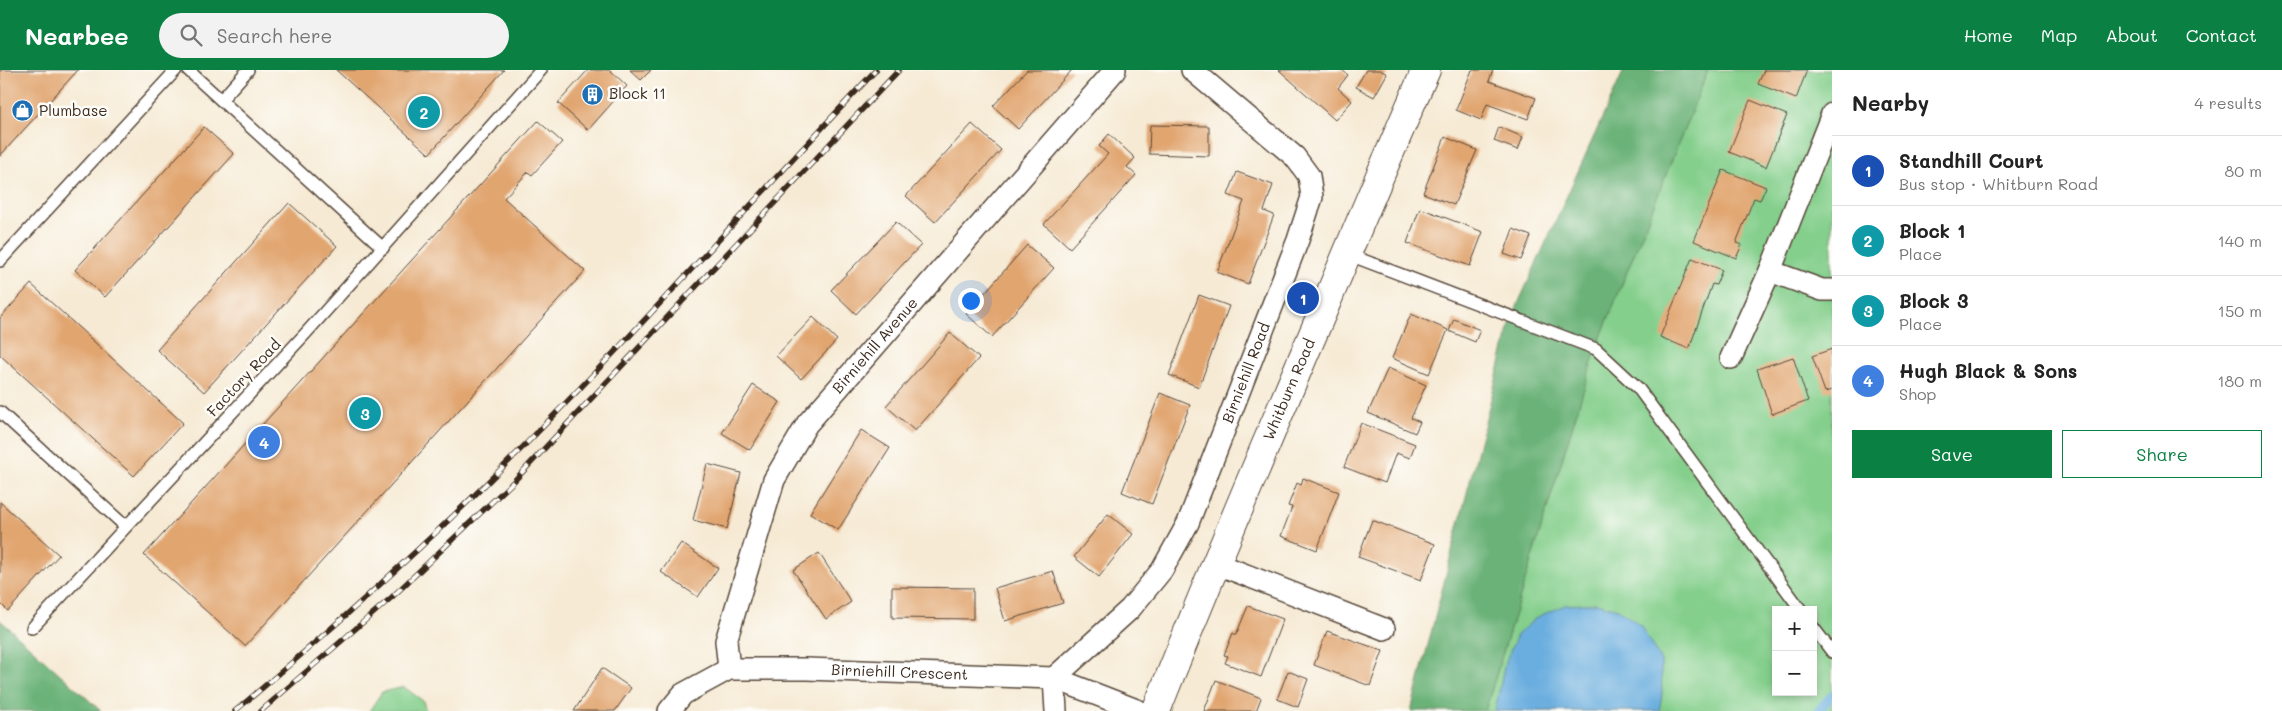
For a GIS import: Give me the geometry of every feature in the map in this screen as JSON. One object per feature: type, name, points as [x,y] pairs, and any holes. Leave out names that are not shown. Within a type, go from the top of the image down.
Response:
[{"type":"main road","name":"Whitburn Road","points":[[1156,711],[1215,563],[1347,254],[1370,194],[1426,70]]},
{"type":"street","name":"Birniehill Avenue","points":[[728,669],[726,641],[774,480],[807,424],[1115,70]]},
{"type":"street","name":"Birniehill Road","points":[[1054,678],[1130,609],[1162,570],[1188,523],[1298,240],[1312,197],[1309,176],[1295,157],[1192,70]]},
{"type":"street","points":[[1731,358],[1770,271],[1832,114]]},
{"type":"street","points":[[1770,271],[1822,290],[1832,290]]},
{"type":"street","points":[[1215,563],[1384,628]]},
{"type":"street","name":"Birniehill Crescent","points":[[668,711],[683,694],[728,669],[807,669],[1054,678],[1139,711]]},
{"type":"street","points":[[1054,678],[1056,711]]},
{"type":"lane","points":[[0,261],[176,70]]},
{"type":"lane","points":[[188,70],[383,248]]},
{"type":"lane","points":[[221,100],[248,70]]},
{"type":"lane","name":"Factory Road","points":[[32,628],[383,248],[542,70]]},
{"type":"lane","points":[[1347,254],[1596,349],[1638,388],[1798,606]]},
{"type":"lane","points":[[0,412],[125,526]]},
{"type":"lane","points":[[1817,631],[1832,652]]},
{"type":"green space","points":[[1624,70],[1708,70],[1596,349],[1485,711],[1411,711],[1512,317]]},
{"type":"green space","points":[[1708,70],[1832,70],[1832,711],[1485,711],[1596,349]]},
{"type":"green space","points":[[0,620],[101,711],[0,711]]},
{"type":"green space","points":[[404,687],[423,701],[426,711],[369,711],[382,692]]},
{"type":"water","points":[[1596,603],[1618,609],[1640,625],[1661,661],[1662,694],[1659,711],[1495,711],[1505,663],[1517,635],[1537,617],[1565,605]]},
{"type":"building","points":[[0,70],[78,70],[0,156]]},
{"type":"building","points":[[336,70],[504,70],[429,154]]},
{"type":"building","name":"Block 11","points":[[588,70],[610,70],[627,86],[588,130],[558,103]]},
{"type":"building","points":[[630,70],[651,70],[641,80]]},
{"type":"building","points":[[1027,70],[1072,70],[1018,129],[993,106]]},
{"type":"building","points":[[1279,70],[1342,70],[1348,75],[1338,88],[1352,101],[1335,120]]},
{"type":"building","points":[[1366,70],[1380,70],[1387,74],[1374,97],[1356,87]]},
{"type":"building","points":[[1472,70],[1493,70],[1489,81],[1536,98],[1528,119],[1487,104],[1481,120],[1456,110]]},
{"type":"building","points":[[1764,70],[1807,70],[1796,99],[1758,84]]},
{"type":"building","points":[[1750,100],[1787,115],[1766,167],[1729,152]]},
{"type":"building","points":[[538,121],[562,142],[532,175],[528,172],[504,198],[585,271],[245,646],[144,555]]},
{"type":"building","points":[[972,124],[1001,150],[935,222],[906,196]]},
{"type":"building","points":[[1150,125],[1209,126],[1209,156],[1149,154]]},
{"type":"building","points":[[204,127],[234,154],[105,297],[75,270]]},
{"type":"building","points":[[1499,127],[1523,137],[1518,150],[1494,141]]},
{"type":"building","points":[[1109,134],[1135,158],[1127,167],[1136,175],[1070,248],[1044,224],[1108,154],[1099,146]]},
{"type":"building","points":[[1445,137],[1477,150],[1454,205],[1423,193]]},
{"type":"building","points":[[1723,170],[1766,187],[1760,200],[1754,198],[1736,243],[1742,245],[1736,258],[1694,241]]},
{"type":"building","points":[[1237,172],[1273,185],[1264,211],[1274,215],[1248,284],[1217,272],[1244,201],[1228,195]]},
{"type":"building","points":[[289,203],[337,246],[204,392],[157,350]]},
{"type":"building","points":[[1420,208],[1483,232],[1470,266],[1407,243]]},
{"type":"building","points":[[896,222],[921,245],[856,314],[831,290]]},
{"type":"building","points":[[1513,229],[1531,236],[1521,260],[1504,254]]},
{"type":"building","points":[[1027,245],[1054,268],[992,337],[966,314]]},
{"type":"building","points":[[1692,258],[1722,270],[1716,285],[1712,284],[1689,349],[1660,337]]},
{"type":"building","points":[[31,284],[183,423],[134,476],[0,355],[0,318]]},
{"type":"building","points":[[1199,295],[1229,306],[1199,387],[1169,375]]},
{"type":"building","points":[[1411,314],[1448,330],[1429,374],[1392,358]]},
{"type":"building","points":[[813,317],[837,340],[801,379],[776,356]]},
{"type":"building","points":[[1454,319],[1480,330],[1475,342],[1449,331]]},
{"type":"building","points":[[950,333],[979,358],[915,431],[886,406]]},
{"type":"building","points":[[1832,349],[1832,390],[1825,392],[1812,356]]},
{"type":"building","points":[[1793,357],[1808,401],[1772,414],[1757,369]]},
{"type":"building","points":[[1388,368],[1426,385],[1411,418],[1420,422],[1415,433],[1368,413]]},
{"type":"building","points":[[753,385],[780,402],[750,450],[722,433]]},
{"type":"building","points":[[1160,393],[1190,405],[1152,504],[1122,492]]},
{"type":"building","points":[[1361,423],[1415,444],[1410,458],[1396,453],[1385,483],[1344,467]]},
{"type":"building","points":[[861,430],[890,448],[838,530],[810,513]]},
{"type":"building","points":[[707,464],[741,473],[727,529],[693,520]]},
{"type":"building","points":[[1303,478],[1339,492],[1317,550],[1281,536],[1292,507],[1288,506],[1297,483],[1301,485]]},
{"type":"building","points":[[0,502],[59,555],[8,611],[0,603]]},
{"type":"building","points":[[1108,514],[1133,534],[1099,577],[1074,557]]},
{"type":"building","points":[[1372,520],[1435,544],[1421,580],[1358,557]]},
{"type":"building","points":[[681,543],[718,568],[698,597],[661,572]]},
{"type":"building","points":[[819,553],[851,602],[826,619],[793,570]]},
{"type":"building","points":[[1053,571],[1063,603],[1005,621],[995,588]]},
{"type":"building","points":[[892,587],[973,588],[973,619],[892,618]]},
{"type":"building","points":[[1248,606],[1283,619],[1261,677],[1225,663],[1228,656],[1224,655],[1233,633],[1236,635]]},
{"type":"building","points":[[1327,631],[1383,651],[1370,686],[1314,665]]},
{"type":"building","points":[[602,668],[631,688],[615,711],[574,711]]},
{"type":"building","points":[[1288,671],[1308,679],[1298,707],[1277,699]]},
{"type":"building","points":[[1216,680],[1261,698],[1256,711],[1204,711]]},
{"type":"waterway","points":[[1818,711],[1832,695]]},
{"type":"railway","points":[[235,711],[371,593],[501,469],[643,321],[876,70]]},
{"type":"railway","points":[[261,711],[392,597],[514,481],[899,70]]},
{"type":"place","name":"Block 11","points":[[593,94]]},
{"type":"place","name":"Plumbase","points":[[23,111]]},
{"type":"place","name":"Block 1","points":[[424,112]]},
{"type":"place","name":"Standhill Court","points":[[1303,298]]},
{"type":"place","name":"Block 3","points":[[365,413]]},
{"type":"place","name":"Hugh Black & Sons","points":[[264,442]]}]
